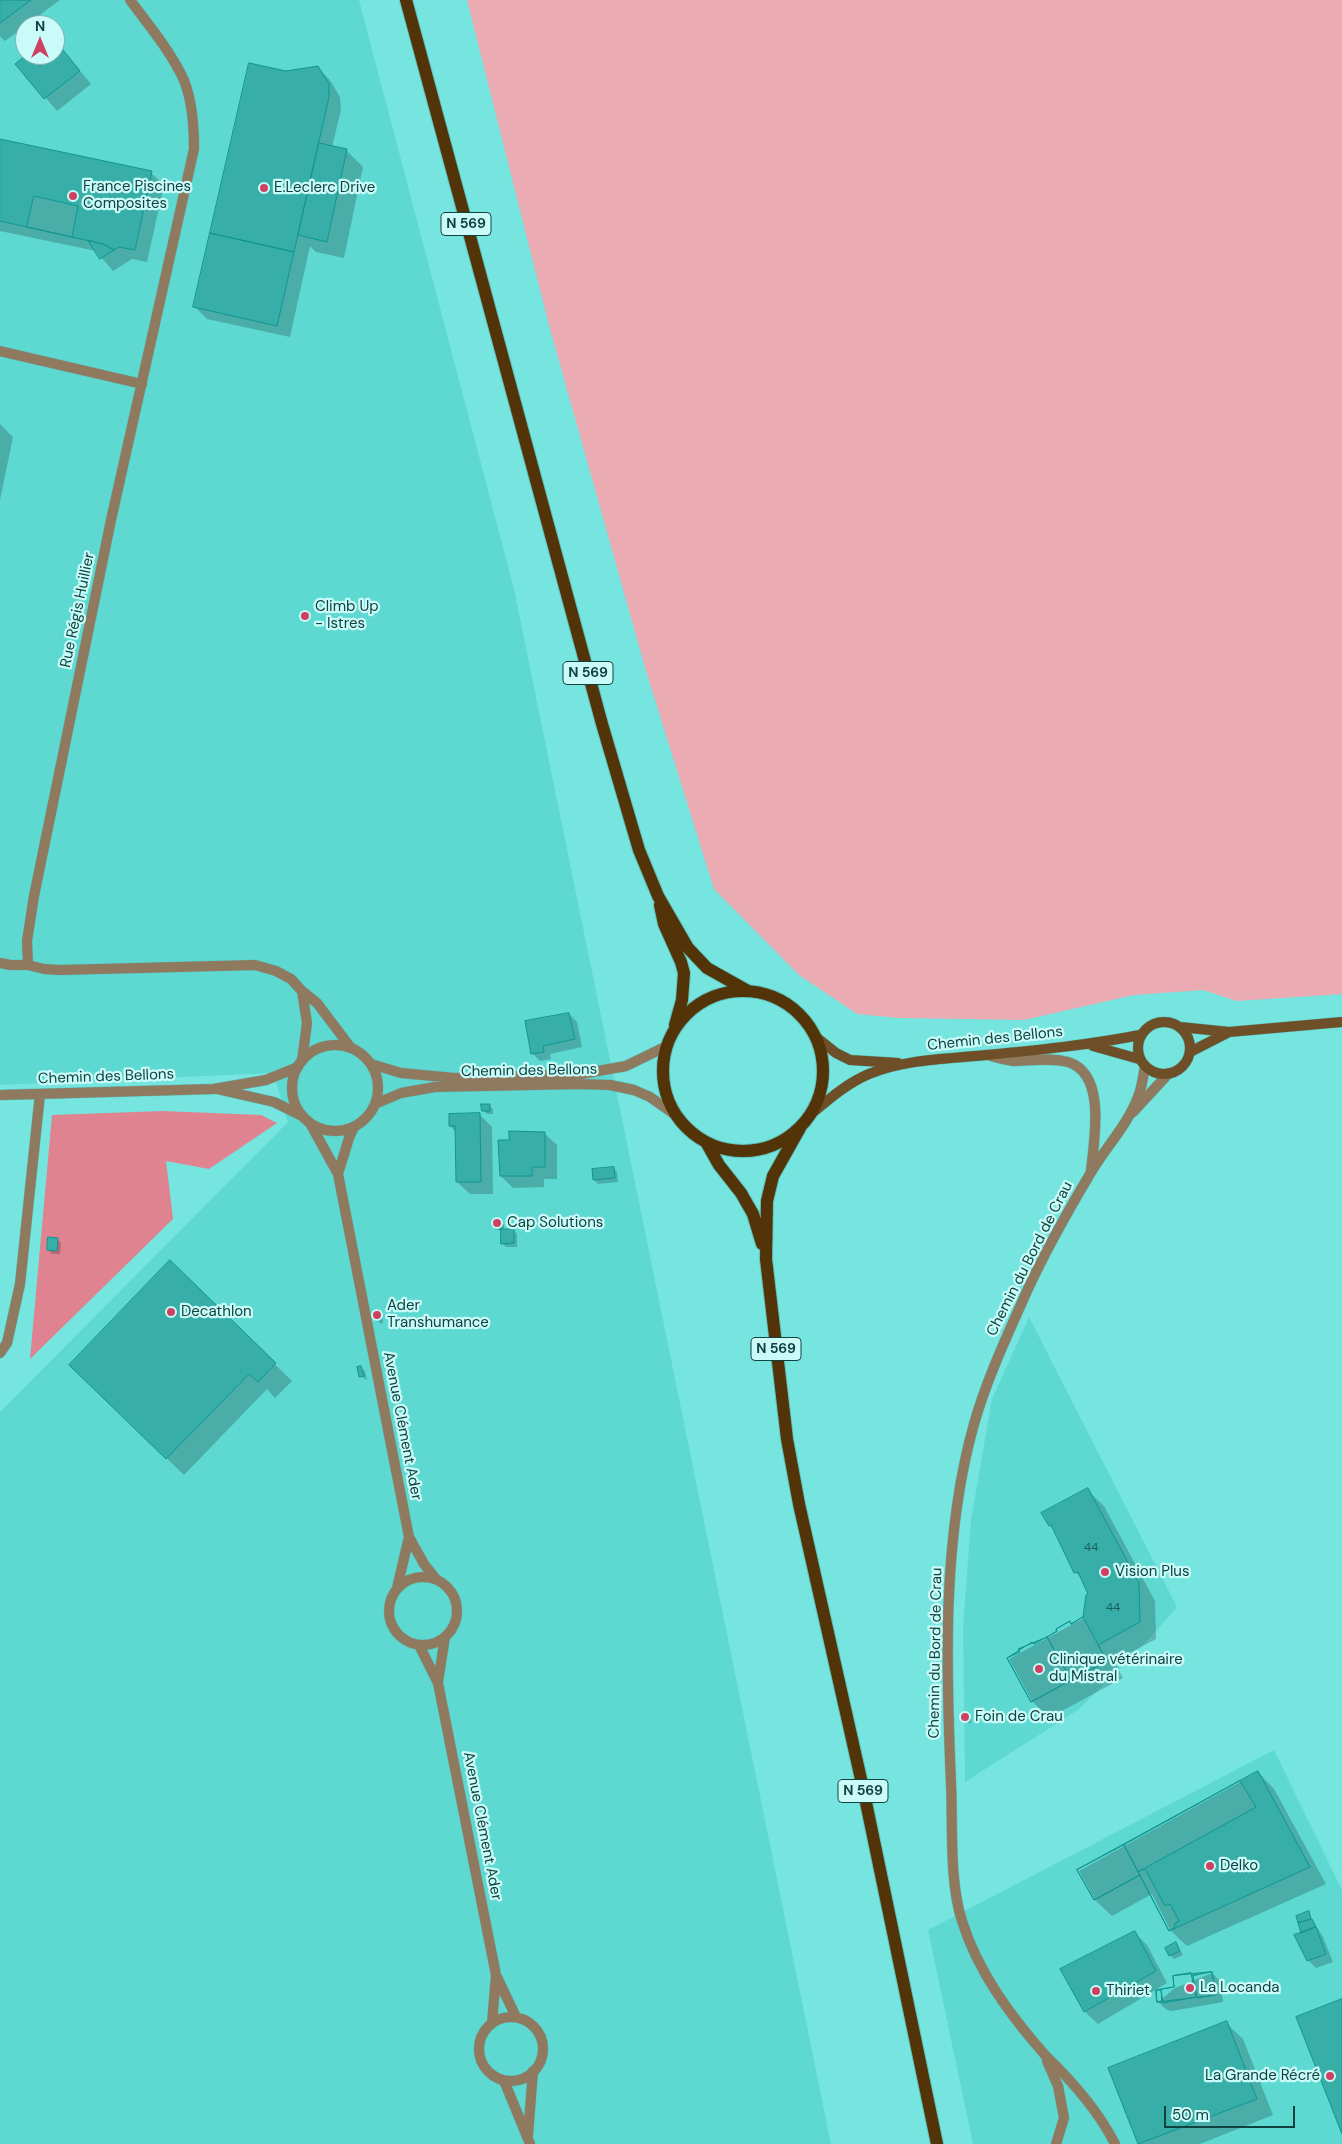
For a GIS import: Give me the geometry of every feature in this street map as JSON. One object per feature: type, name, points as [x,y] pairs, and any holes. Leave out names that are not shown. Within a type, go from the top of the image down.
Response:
[{"type":"main road","name":"N 569","points":[[406,0],[602,724],[639,850],[658,896],[688,948],[698,960],[720,976],[748,991]]},
{"type":"main road","name":"N 569","points":[[658,896],[664,924],[684,973],[682,1000],[673,1032]]},
{"type":"main road","points":[[748,991],[769,995],[788,1004],[805,1019],[816,1037],[822,1053],[824,1069],[818,1101],[800,1128],[784,1140],[765,1148],[745,1151],[725,1149],[706,1142],[690,1130],[677,1116],[667,1096],[663,1080],[663,1062],[673,1032],[686,1014],[704,1001],[725,992],[748,991]]},
{"type":"main road","points":[[1180,1027],[1188,1038],[1190,1052],[1183,1066],[1169,1074],[1160,1074],[1142,1062],[1137,1046],[1140,1035],[1146,1028],[1163,1021],[1180,1027],[1229,1032],[1342,1022]]},
{"type":"main road","points":[[1190,1052],[1229,1032]]},
{"type":"main road","name":"Chemin des Bellons","points":[[816,1037],[836,1053],[850,1060],[904,1064],[1090,1045],[1140,1035]]},
{"type":"main road","name":"Chemin des Bellons","points":[[1090,1045],[1142,1062]]},
{"type":"main road","name":"Chemin des Bellons","points":[[810,1115],[834,1095],[863,1077],[904,1064]]},
{"type":"main road","name":"N 569","points":[[800,1128],[770,1182],[767,1201],[766,1259],[787,1439],[799,1504],[865,1798],[937,2144]]},
{"type":"main road","name":"N 569","points":[[706,1142],[719,1165],[741,1193],[752,1214],[766,1259]]},
{"type":"street","name":"Rue Régis Huillier","points":[[28,965],[27,941],[34,896],[112,520],[194,149],[194,121],[182,75],[157,36],[130,0]]},
{"type":"street","points":[[0,351],[142,384]]},
{"type":"street","points":[[0,963],[60,970],[255,965],[283,974],[318,1003],[351,1048],[371,1064],[378,1090],[375,1104],[363,1121],[354,1127],[332,1131],[310,1124],[302,1116],[293,1096],[292,1085],[300,1064],[308,1023],[302,991]]},
{"type":"street","points":[[300,1064],[312,1052],[324,1047],[338,1046],[351,1048]]},
{"type":"street","name":"Chemin des Bellons","points":[[371,1064],[401,1073],[454,1078],[582,1074],[626,1066],[667,1046]]},
{"type":"street","points":[[987,1055],[1012,1061],[1041,1059],[1068,1062],[1088,1076],[1093,1091],[1096,1113],[1091,1172]]},
{"type":"street","points":[[1129,1116],[1139,1096],[1142,1062]]},
{"type":"street","name":"Chemin des Bellons","points":[[0,1095],[214,1089],[266,1080],[300,1064]]},
{"type":"street","points":[[1129,1116],[1169,1074]]},
{"type":"street","name":"Chemin des Bellons","points":[[375,1104],[402,1093],[435,1087],[579,1084],[634,1090],[650,1097],[677,1116]]},
{"type":"street","name":"Chemin des Bellons","points":[[214,1089],[274,1102],[302,1116]]},
{"type":"street","points":[[0,1353],[7,1343],[20,1284],[40,1094]]},
{"type":"street","name":"Chemin du Bord de Crau","points":[[1115,2144],[1106,2125],[1085,2098],[1015,2020],[997,1994],[975,1954],[961,1918],[955,1883],[950,1752],[949,1595],[958,1503],[964,1467],[974,1424],[992,1369],[1029,1287],[1091,1172],[1129,1116]]},
{"type":"street","name":"Avenue Clément Ader","points":[[310,1124],[338,1174],[409,1537],[424,1564],[436,1579]]},
{"type":"street","name":"Avenue Clément Ader","points":[[338,1174],[348,1138],[354,1127]]},
{"type":"street","name":"Avenue Clément Ader","points":[[397,1589],[409,1537]]},
{"type":"street","points":[[415,1578],[436,1579],[446,1586],[453,1595],[456,1606],[454,1625],[445,1637],[428,1644],[419,1644],[404,1639],[392,1625],[389,1615],[389,1604],[397,1589],[405,1582],[415,1578]]},
{"type":"street","name":"Avenue Clément Ader","points":[[438,1683],[445,1637]]},
{"type":"street","name":"Avenue Clément Ader","points":[[419,1644],[438,1683],[496,1975],[516,2017]]},
{"type":"street","name":"Avenue Clément Ader","points":[[492,2023],[496,1975]]},
{"type":"street","points":[[502,2080],[519,2080],[533,2072],[539,2064],[542,2054],[539,2034],[525,2020],[516,2017],[500,2019],[492,2023],[481,2038],[479,2055],[487,2071],[505,2083],[529,2141]]},
{"type":"street","name":"Chemin du Bord de Crau","points":[[1045,2055],[1058,2086],[1064,2118],[1056,2144]]},
{"type":"street","points":[[529,2141],[533,2072]]},
{"type":"shaded area","points":[[0,0],[359,0],[514,589],[831,2144],[0,2144],[0,1412],[288,1122],[273,1073],[0,1085]]},
{"type":"shaded area","points":[[467,0],[1342,0],[1342,994],[1237,1001],[1203,990],[1134,995],[1024,1020],[899,1018],[857,1014],[799,975],[714,889],[646,671],[550,329]]},
{"type":"shaded area","points":[[163,1111],[261,1115],[277,1123],[209,1169],[166,1161],[173,1219],[30,1359],[52,1115]]},
{"type":"shaded area","points":[[1029,1317],[1177,1607],[1150,1638],[1078,1710],[965,1782],[963,1626],[971,1520],[992,1399]]},
{"type":"shaded area","points":[[1274,1750],[1342,1890],[1342,2144],[973,2144],[928,1930]]},
{"type":"building","points":[[0,0],[31,0],[0,23]]},
{"type":"building","points":[[65,52],[80,71],[44,99],[16,65],[65,65]]},
{"type":"building","name":"E.Leclerc Drive","points":[[249,63],[286,71],[318,66],[329,84],[329,97],[294,252],[210,233]]},
{"type":"building","name":"France Piscines Composites","points":[[0,139],[152,171],[135,250],[119,247],[114,250],[103,244],[0,221]]},
{"type":"building","points":[[319,143],[347,149],[327,242],[298,235]]},
{"type":"building","points":[[34,196],[78,206],[72,237],[27,227]]},
{"type":"building","points":[[210,233],[294,252],[277,326],[193,307]]},
{"type":"building","points":[[88,240],[103,244],[114,250],[100,259]]},
{"type":"building","points":[[569,1013],[575,1039],[543,1046],[544,1052],[531,1054],[525,1021]]},
{"type":"building","points":[[481,1104],[490,1104],[490,1111],[482,1111]]},
{"type":"building","points":[[480,1113],[481,1182],[456,1182],[455,1126],[449,1126],[449,1114]]},
{"type":"building","points":[[509,1131],[545,1132],[545,1167],[532,1167],[532,1176],[500,1176],[498,1140],[509,1140]]},
{"type":"building","points":[[614,1167],[615,1178],[593,1180],[592,1169]]},
{"type":"building","points":[[496,1220],[500,1220],[501,1229],[496,1229]]},
{"type":"building","points":[[501,1229],[514,1229],[514,1243],[501,1244]]},
{"type":"building","points":[[48,1237],[58,1238],[57,1251],[47,1250]]},
{"type":"building","name":"Decathlon","points":[[170,1260],[276,1363],[258,1382],[249,1374],[166,1459],[69,1365]]},
{"type":"building","name":"Ader Transhumance","points":[[379,1310],[380,1320],[376,1321],[374,1311]]},
{"type":"building","name":"Ader Transhumance","points":[[361,1366],[364,1376],[359,1377],[357,1367]]},
{"type":"building","points":[[1088,1488],[1139,1583],[1140,1622],[1098,1645],[1107,1661],[1031,1702],[1007,1658],[1020,1652],[1018,1649],[1047,1637],[1070,1621],[1071,1624],[1083,1617],[1086,1595],[1088,1594],[1078,1572],[1074,1573],[1051,1525],[1049,1526],[1041,1513]]},
{"type":"building","points":[[1083,1617],[1107,1661],[1071,1680],[1047,1637],[1070,1621],[1071,1624]]},
{"type":"building","name":"Clinique vétérinaire du Mistral","points":[[1047,1637],[1071,1680],[1031,1702],[1007,1658],[1032,1642],[1034,1644]]},
{"type":"building","name":"Foin de Crau","points":[[963,1713],[967,1713],[967,1721],[963,1721]]},
{"type":"building","points":[[1258,1771],[1310,1867],[1169,1931],[1140,1875],[1094,1900],[1077,1870]]},
{"type":"building","points":[[1240,1781],[1256,1807],[1138,1872],[1124,1845]]},
{"type":"building","points":[[1124,1845],[1140,1875],[1094,1900],[1077,1870]]},
{"type":"building","points":[[1145,1869],[1165,1906],[1170,1904],[1179,1921],[1169,1931],[1138,1872]]},
{"type":"building","points":[[1309,1911],[1311,1919],[1298,1923],[1296,1916]]},
{"type":"building","points":[[1312,1919],[1316,1927],[1301,1933],[1298,1923]]},
{"type":"building","points":[[1316,1927],[1326,1954],[1307,1961],[1294,1935]]},
{"type":"building","name":"Thiriet","points":[[1135,1931],[1156,1971],[1084,2012],[1060,1969]]},
{"type":"building","points":[[1176,1942],[1180,1951],[1169,1956],[1165,1948]]},
{"type":"building","points":[[1212,1972],[1216,1995],[1197,1998],[1193,1976]]},
{"type":"building","name":"La Locanda","points":[[1212,1972],[1216,1995],[1157,2002],[1156,1990],[1174,1987],[1173,1976]]},
{"type":"building","points":[[1191,1973],[1196,1997],[1163,2003],[1161,1989],[1174,1987],[1173,1976]]},
{"type":"building","points":[[1156,1990],[1161,1990],[1162,2002],[1157,2002]]},
{"type":"building","name":"La Grande Récré","points":[[1342,1999],[1342,2134],[1296,2017]]},
{"type":"building","points":[[1227,2021],[1257,2099],[1138,2144],[1108,2068]]},
{"type":"place","name":"E.Leclerc Drive","points":[[264,188]]},
{"type":"place","name":"France Piscines Composites","points":[[73,196]]},
{"type":"place","name":"Climb Up - Istres","points":[[305,616]]},
{"type":"place","name":"Cap Solutions","points":[[497,1223]]},
{"type":"place","name":"Decathlon","points":[[171,1312]]},
{"type":"place","name":"Ader Transhumance","points":[[377,1315]]},
{"type":"place","name":"Vision Plus","points":[[1105,1572]]},
{"type":"place","name":"Clinique vétérinaire du Mistral","points":[[1039,1669]]},
{"type":"place","name":"Foin de Crau","points":[[965,1717]]},
{"type":"place","name":"Delko","points":[[1210,1866]]},
{"type":"place","name":"La Locanda","points":[[1190,1988]]},
{"type":"place","name":"Thiriet","points":[[1096,1991]]},
{"type":"place","name":"La Grande Récré","points":[[1330,2076]]}]
